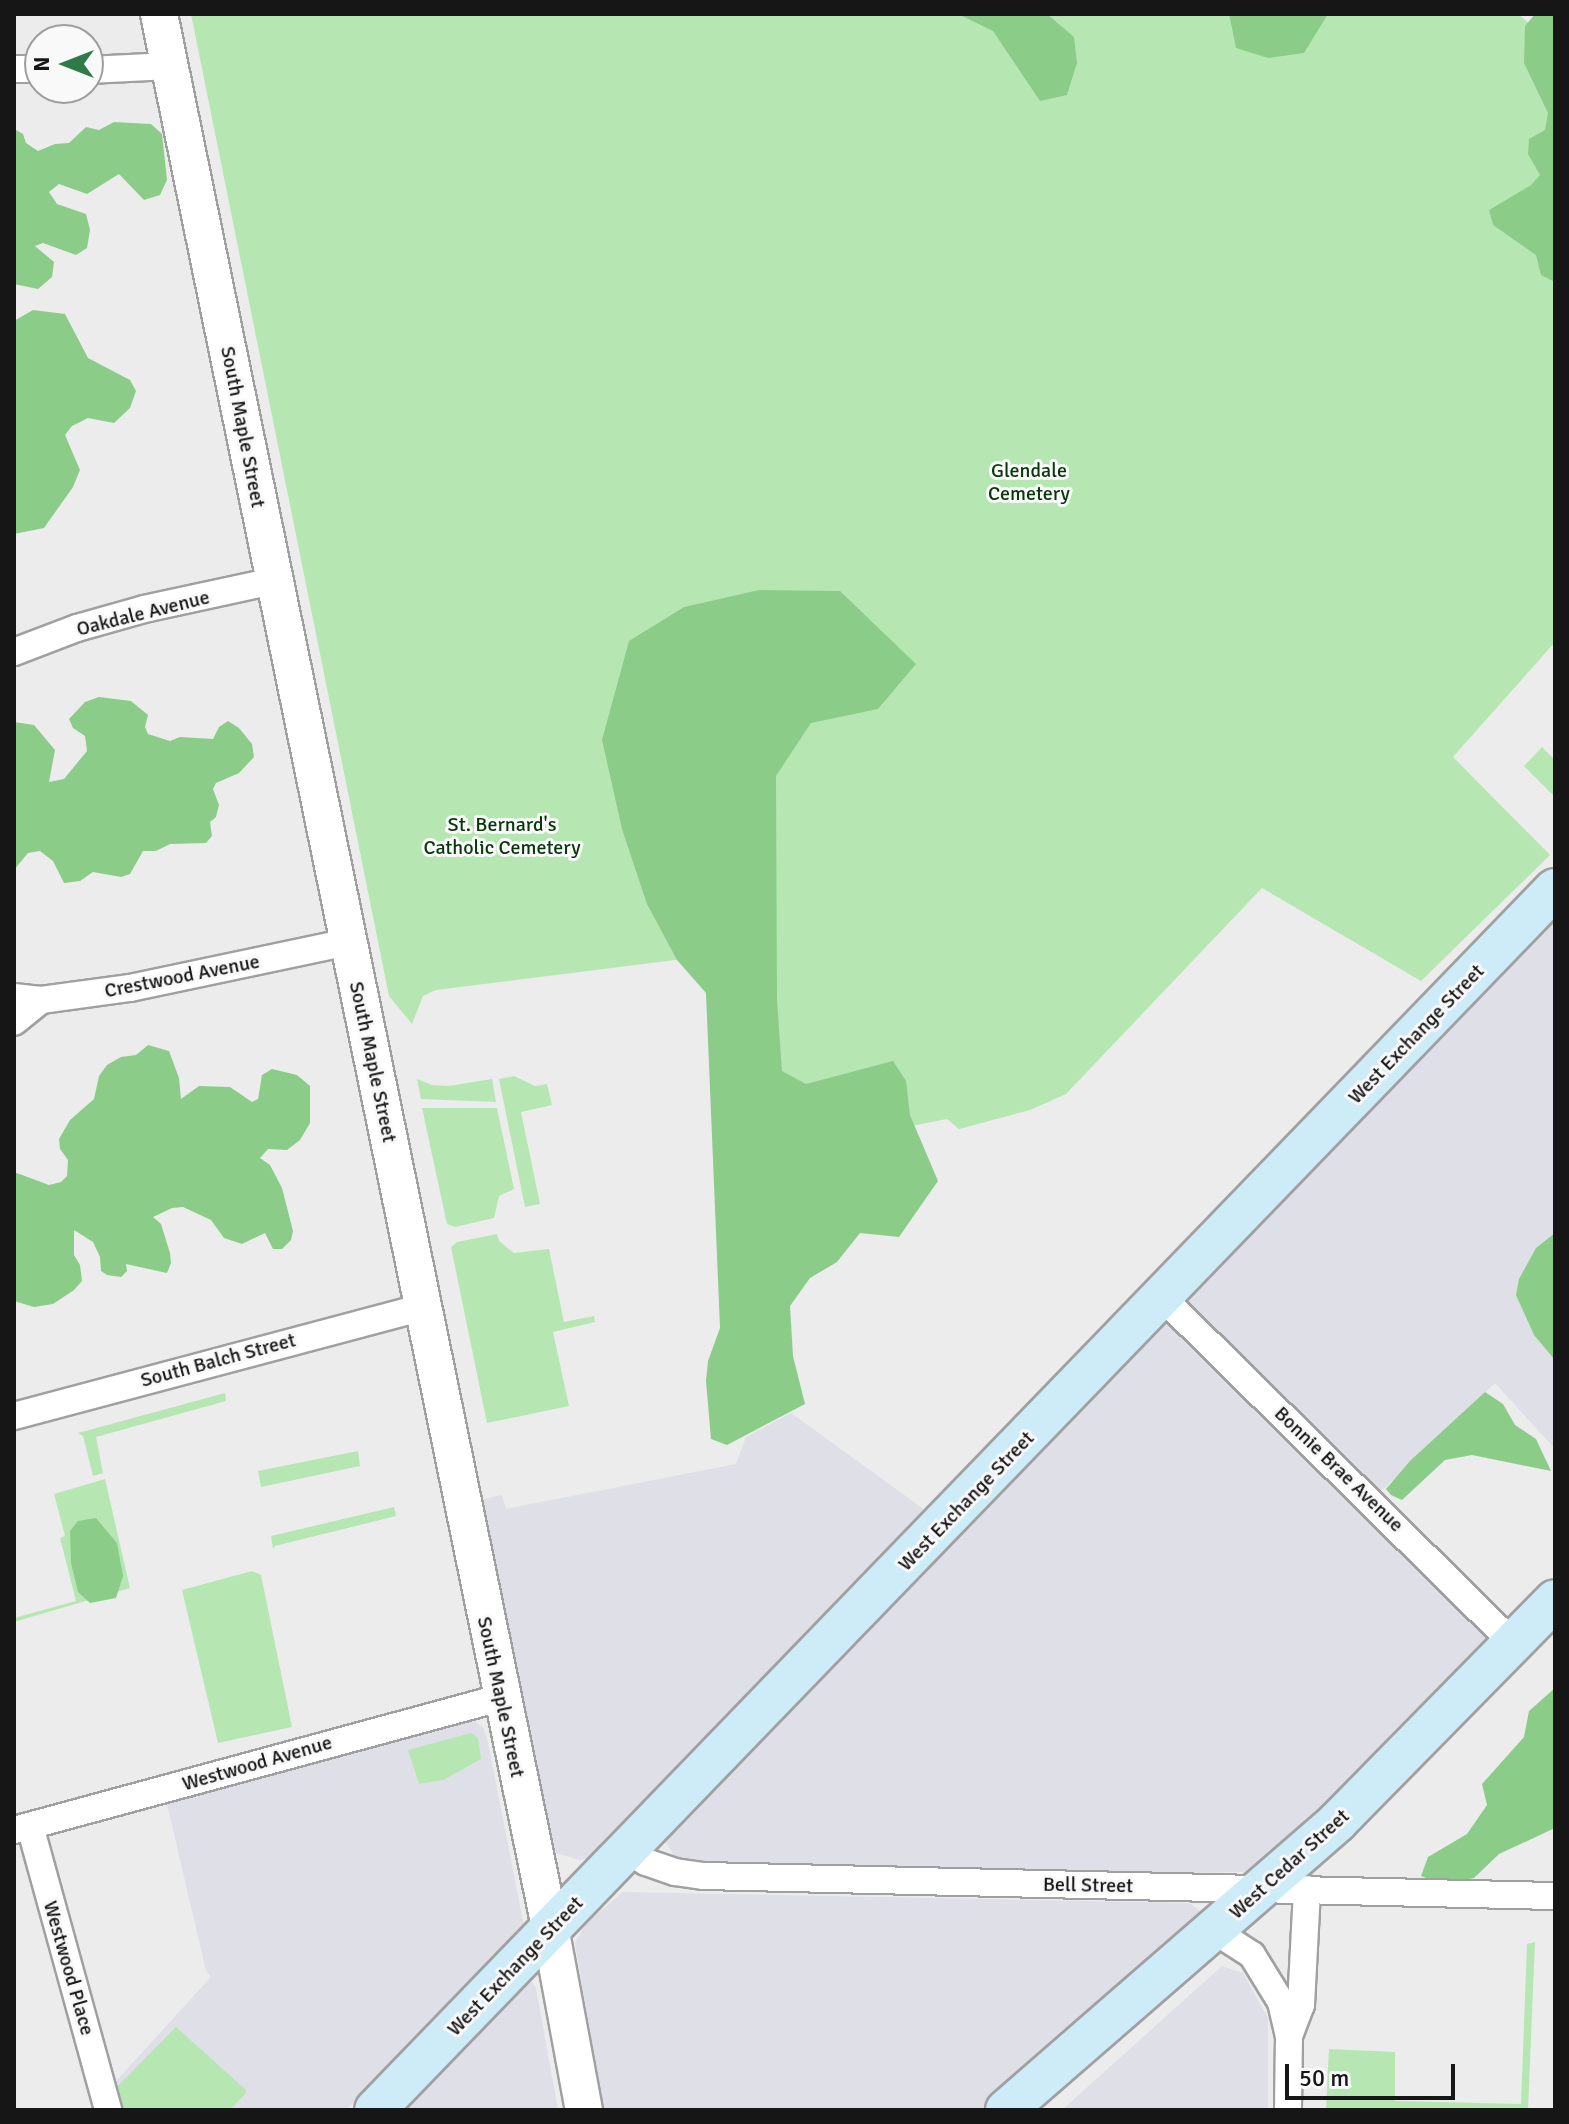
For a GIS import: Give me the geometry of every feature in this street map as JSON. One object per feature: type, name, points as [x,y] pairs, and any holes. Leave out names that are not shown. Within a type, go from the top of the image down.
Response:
[{"type":"main road","name":"South Maple Street","points":[[159,14],[500,1698],[550,1927],[584,2110]]},
{"type":"main road","name":"West Exchange Street","points":[[375,2110],[1555,889]]},
{"type":"main road","name":"West Cedar Street","points":[[1006,2110],[1265,1888],[1337,1822],[1555,1600]]},
{"type":"street","points":[[104,69],[170,66]]},
{"type":"street","name":"Oakdale Avenue","points":[[14,652],[144,609],[274,581]]},
{"type":"street","name":"Crestwood Avenue","points":[[14,997],[41,1000],[130,988],[348,942]]},
{"type":"street","points":[[14,1022],[41,1000]]},
{"type":"street","name":"Bonnie Brae Avenue","points":[[1163,1298],[1512,1642]]},
{"type":"street","name":"South Balch Street","points":[[14,1416],[423,1307]]},
{"type":"street","name":"Westwood Avenue","points":[[22,1828],[500,1698]]},
{"type":"street","name":"Westwood Place","points":[[22,1828],[108,2110]]},
{"type":"street","name":"Bell Street","points":[[626,1850],[675,1872],[704,1876],[1555,1896]]},
{"type":"street","points":[[1289,2036],[1301,2005],[1307,1889]]},
{"type":"street","points":[[1215,1931],[1252,1955],[1281,2002],[1289,2036],[1288,2110]]},
{"type":"shaded area","points":[[1555,913],[1555,1449],[1495,1383],[1379,1493],[1513,1625],[1273,1871],[1097,1875],[679,1864],[665,1841],[706,1789],[1309,1172]]},
{"type":"shaded area","points":[[791,1413],[929,1513],[650,1794],[598,1854],[580,1860],[552,1852],[481,1500],[502,1495],[506,1509],[736,1464],[746,1437]]},
{"type":"shaded area","points":[[474,1721],[483,1727],[487,1738],[524,1926],[346,2110],[112,2110],[107,2091],[211,1977],[206,1971],[167,1804]]},
{"type":"shaded area","points":[[623,1892],[1189,1903],[1204,1914],[1178,1943],[982,2110],[603,2110],[575,1943],[586,1923]]},
{"type":"shaded area","points":[[1222,1966],[1243,1973],[1268,2018],[1268,2110],[1062,2110]]},
{"type":"shaded area","points":[[530,1979],[536,1988],[558,2110],[392,2110],[520,1980]]},
{"type":"green space","name":"Glendale Cemetery","points":[[191,14],[1518,14],[1555,45],[1555,642],[1453,757],[1550,855],[1421,981],[1262,888],[1066,1094],[1030,1110],[959,1129],[947,1119],[736,1160],[699,957],[436,990],[423,996],[412,1024],[389,996]]},
{"type":"green space","points":[[958,14],[1047,14],[1074,37],[1077,63],[1067,95],[1040,101],[993,31]]},
{"type":"green space","points":[[1229,14],[1328,14],[1304,53],[1268,58],[1236,48]]},
{"type":"green space","points":[[1535,14],[1555,14],[1555,282],[1541,275],[1536,255],[1493,225],[1489,210],[1531,185],[1540,175],[1528,154],[1529,139],[1545,130],[1548,113],[1524,63],[1525,26]]},
{"type":"green space","points":[[114,122],[151,124],[162,134],[167,180],[160,195],[144,200],[119,174],[87,194],[59,184],[49,192],[57,204],[86,214],[90,230],[87,248],[76,255],[43,243],[35,246],[54,262],[52,277],[38,289],[14,284],[14,129],[38,151],[55,144],[69,143],[86,127],[99,130]]},
{"type":"green space","points":[[33,310],[65,314],[88,358],[130,380],[136,391],[130,408],[114,423],[88,418],[72,426],[65,435],[80,470],[73,487],[44,528],[14,534],[14,321]]},
{"type":"green space","points":[[759,590],[840,591],[916,664],[878,709],[811,723],[776,776],[777,1000],[782,1071],[806,1084],[893,1061],[906,1081],[910,1115],[938,1181],[899,1237],[860,1233],[837,1262],[810,1278],[790,1306],[793,1356],[805,1404],[727,1445],[711,1439],[706,1381],[708,1361],[720,1328],[706,993],[677,960],[647,904],[622,829],[602,740],[629,641],[684,607]]},
{"type":"green space","points":[[99,697],[131,701],[148,715],[145,727],[148,734],[170,741],[180,737],[213,739],[219,727],[228,721],[239,728],[252,744],[254,757],[239,773],[216,783],[213,789],[219,805],[216,817],[210,822],[212,836],[206,843],[170,844],[156,851],[143,851],[130,874],[121,877],[93,872],[80,881],[64,883],[53,861],[40,851],[28,853],[14,870],[14,722],[34,725],[55,750],[49,782],[64,779],[87,751],[85,736],[73,728],[69,719],[85,702]]},
{"type":"green space","points":[[1542,747],[1555,760],[1555,797],[1524,766]]},
{"type":"green space","points":[[148,1045],[169,1051],[179,1078],[181,1099],[199,1086],[230,1087],[252,1102],[258,1099],[262,1075],[272,1069],[297,1075],[310,1086],[310,1123],[300,1140],[287,1150],[268,1149],[260,1158],[270,1165],[282,1188],[293,1231],[291,1240],[282,1249],[273,1249],[265,1233],[242,1244],[224,1238],[211,1220],[183,1207],[172,1208],[153,1217],[161,1224],[170,1253],[171,1263],[167,1273],[126,1264],[127,1271],[121,1277],[107,1275],[101,1271],[100,1257],[93,1242],[74,1230],[74,1255],[80,1265],[82,1281],[53,1304],[34,1307],[14,1301],[14,1172],[49,1185],[61,1182],[67,1176],[68,1160],[60,1149],[59,1139],[70,1120],[94,1099],[99,1076],[107,1065],[121,1057],[136,1055]]},
{"type":"green space","points":[[514,1076],[535,1086],[547,1084],[552,1105],[521,1112],[540,1204],[525,1207],[499,1079]]},
{"type":"green space","points":[[417,1079],[432,1085],[449,1086],[492,1079],[496,1102],[421,1099]]},
{"type":"green space","points":[[422,1108],[497,1108],[514,1189],[499,1196],[494,1218],[455,1227],[447,1224]]},
{"type":"green space","points":[[1555,1233],[1555,1360],[1534,1335],[1516,1295],[1519,1279],[1536,1248]]},
{"type":"green space","points":[[497,1234],[499,1241],[514,1253],[549,1249],[564,1322],[594,1316],[595,1322],[553,1332],[569,1406],[487,1423],[451,1247],[457,1242]]},
{"type":"green space","points":[[1485,1392],[1503,1404],[1515,1425],[1536,1439],[1551,1471],[1472,1455],[1445,1460],[1402,1500],[1391,1495],[1386,1489],[1410,1461]]},
{"type":"green space","points":[[225,1393],[226,1401],[96,1437],[103,1473],[93,1476],[83,1436],[78,1433]]},
{"type":"green space","points":[[358,1451],[360,1466],[261,1487],[258,1471]]},
{"type":"green space","points":[[105,1479],[130,1588],[14,1622],[14,1618],[76,1601],[60,1538],[65,1536],[54,1494]]},
{"type":"green space","points":[[394,1507],[396,1516],[273,1549],[271,1536]]},
{"type":"green space","points":[[96,1518],[117,1543],[123,1576],[116,1598],[90,1603],[78,1592],[71,1563],[70,1531],[78,1521]]},
{"type":"green space","points":[[252,1571],[261,1575],[292,1727],[218,1743],[182,1590]]},
{"type":"green space","points":[[1555,1688],[1555,1828],[1499,1854],[1474,1878],[1441,1884],[1421,1876],[1428,1857],[1467,1834],[1487,1805],[1482,1784],[1524,1737],[1529,1711]]},
{"type":"green space","points":[[471,1733],[478,1738],[481,1759],[443,1780],[419,1784],[408,1750]]},
{"type":"green space","points":[[1535,1942],[1528,2110],[1326,2110],[1329,2049],[1395,2052],[1395,2101],[1521,2104],[1527,1944]]},
{"type":"green space","points":[[176,2027],[246,2090],[245,2094],[230,2110],[117,2110],[112,2092]]},
{"type":"park label","name":"St. Bernard's Catholic Cemetery","points":[[502,836]]}]
